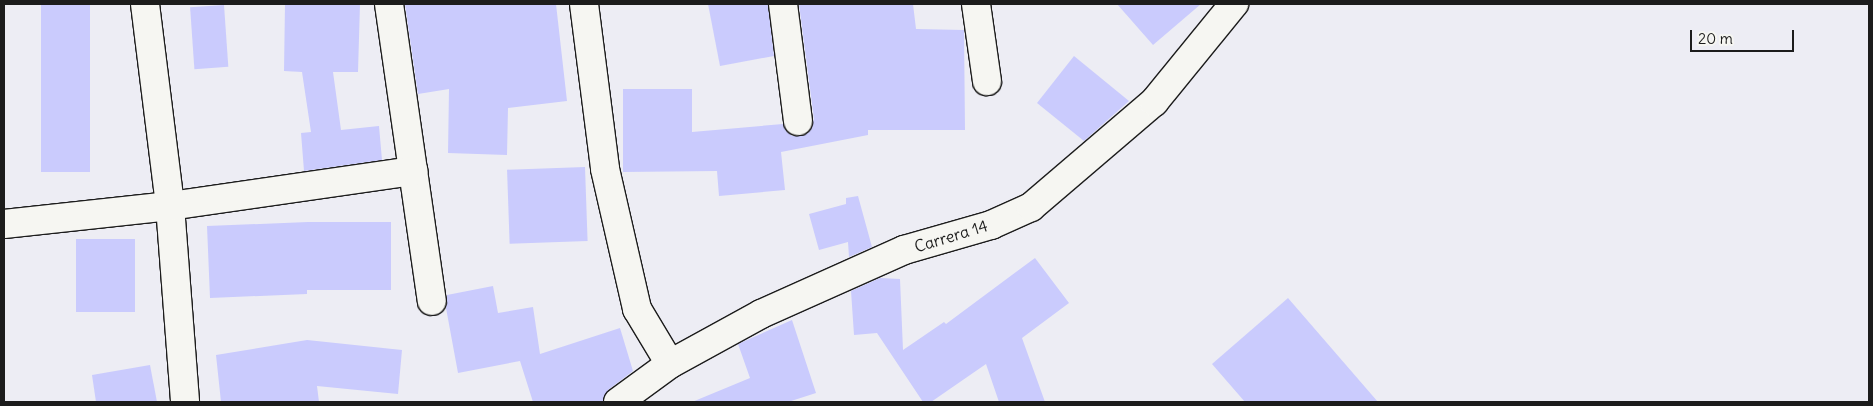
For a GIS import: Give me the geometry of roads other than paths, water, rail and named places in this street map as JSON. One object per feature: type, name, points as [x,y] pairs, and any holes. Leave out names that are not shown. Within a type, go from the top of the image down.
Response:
[{"type":"street","points":[[145,4],[170,206],[185,402]]},
{"type":"street","points":[[389,4],[432,301]]},
{"type":"street","points":[[584,4],[605,169],[638,309],[670,364]]},
{"type":"street","points":[[783,4],[798,121]]},
{"type":"street","points":[[976,4],[987,81]]},
{"type":"street","name":"Carrera 14","points":[[618,402],[670,364],[760,314],[904,250],[991,225],[1031,207],[1154,102],[1234,4]]},
{"type":"street","points":[[4,224],[170,206],[414,171]]}]
